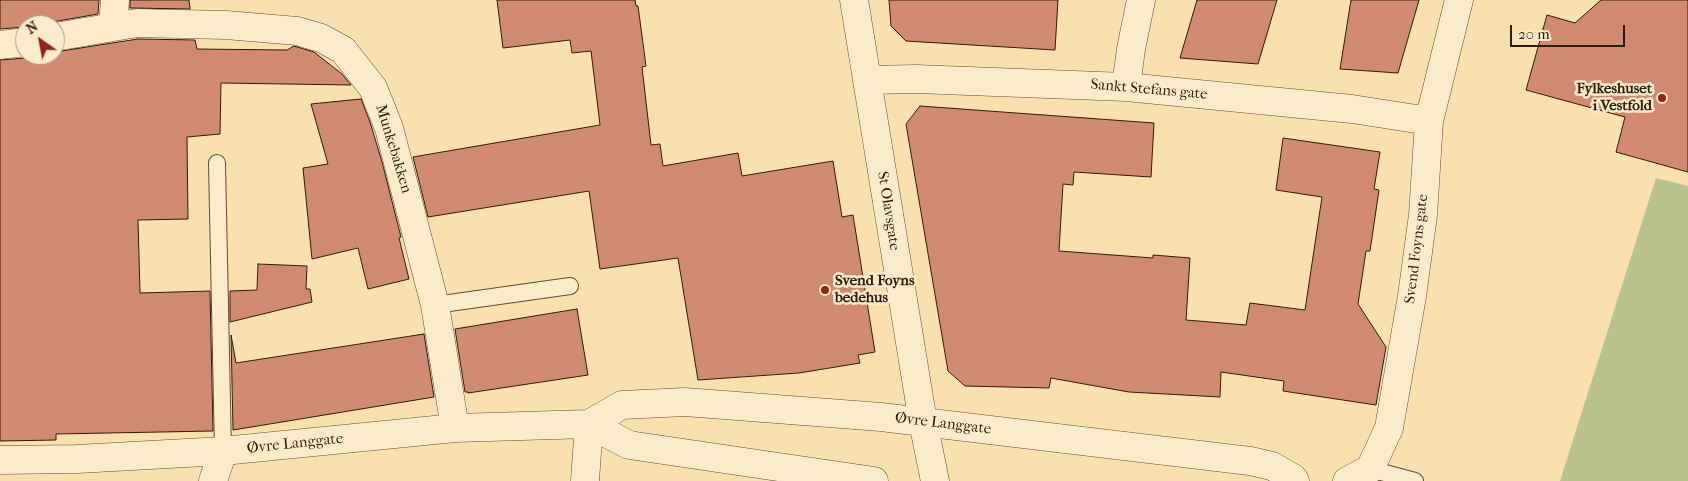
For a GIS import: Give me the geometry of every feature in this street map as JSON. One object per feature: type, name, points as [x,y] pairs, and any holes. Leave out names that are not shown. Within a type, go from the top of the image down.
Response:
[{"type":"street","name":"St Olavsgate","points":[[854,0],[923,422],[935,481]]},
{"type":"street","points":[[1126,87],[1130,49],[1141,0]]},
{"type":"street","name":"Svend Foyns gate","points":[[1359,475],[1389,428],[1423,215],[1429,122],[1459,0]]},
{"type":"street","name":"Munkebakken","points":[[65,33],[114,13],[137,23],[297,30],[321,38],[343,50],[373,88],[389,128],[435,305],[455,428]]},
{"type":"street","points":[[0,45],[15,43]]},
{"type":"street","name":"Sankt Stefans gate","points":[[867,80],[916,79],[1126,87],[1352,109],[1429,122]]},
{"type":"street","name":"Øvre Langgate","points":[[0,460],[223,451],[455,428],[589,424],[622,405],[685,402],[923,422],[1250,461],[1272,466],[1295,481]]},
{"type":"street","points":[[585,481],[589,424]]},
{"type":"street","name":"Øvre Langgate","points":[[589,424],[629,445],[874,481]]},
{"type":"street","points":[[213,481],[223,451]]},
{"type":"lane","points":[[218,163],[223,451]]},
{"type":"lane","points":[[435,305],[570,286]]},
{"type":"lane","points":[[1359,475],[1415,481]]},
{"type":"green space","points":[[1656,178],[1688,186],[1688,481],[1560,481]]},
{"type":"building","points":[[0,0],[99,0],[98,14],[65,20],[65,15],[15,15],[15,28],[0,29]]},
{"type":"building","points":[[130,0],[189,0],[190,9],[130,8]]},
{"type":"building","points":[[497,0],[635,0],[636,6],[638,6],[646,66],[642,67],[651,145],[660,144],[663,166],[738,153],[742,176],[833,161],[842,217],[853,215],[875,352],[858,355],[860,363],[799,373],[698,380],[678,258],[600,269],[589,191],[428,217],[413,157],[600,125],[591,51],[572,53],[570,40],[503,48]]},
{"type":"building","points":[[889,0],[1058,0],[1055,50],[906,41],[891,26]]},
{"type":"building","points":[[1197,0],[1277,0],[1258,64],[1180,58]]},
{"type":"building","points":[[1351,0],[1419,0],[1398,73],[1340,69]]},
{"type":"building","points":[[1601,0],[1688,0],[1688,172],[1616,152],[1625,117],[1526,90],[1547,15],[1575,23]]},
{"type":"building","points":[[138,39],[195,40],[197,49],[287,50],[294,46],[314,52],[342,74],[351,85],[221,83],[220,134],[187,137],[188,219],[138,220],[140,293],[210,291],[213,431],[56,434],[56,440],[0,441],[0,60],[15,59],[15,65],[65,65],[65,50]]},
{"type":"building","points":[[361,99],[382,162],[401,237],[399,238],[409,279],[368,289],[358,248],[312,259],[303,168],[328,164],[311,104]]},
{"type":"building","points":[[920,106],[1154,123],[1151,177],[1074,172],[1073,185],[1063,184],[1059,251],[1153,258],[1153,255],[1190,258],[1186,320],[1246,325],[1250,303],[1305,310],[1322,197],[1276,190],[1283,138],[1380,152],[1374,189],[1379,190],[1370,251],[1366,251],[1358,304],[1386,347],[1376,405],[1283,391],[1284,381],[1221,372],[1220,397],[1129,392],[1051,378],[1049,388],[965,386],[948,371],[906,124]]},
{"type":"building","points":[[258,264],[307,266],[306,289],[310,289],[312,302],[230,322],[230,291],[257,290]]},
{"type":"building","points":[[577,309],[588,375],[465,392],[455,329]]},
{"type":"building","points":[[424,334],[434,397],[233,430],[231,335],[236,363]]},
{"type":"place","name":"Fylkeshuset i Vestfold","points":[[1662,98]]},
{"type":"place","name":"Svend Foyns bedehus","points":[[825,290]]}]
